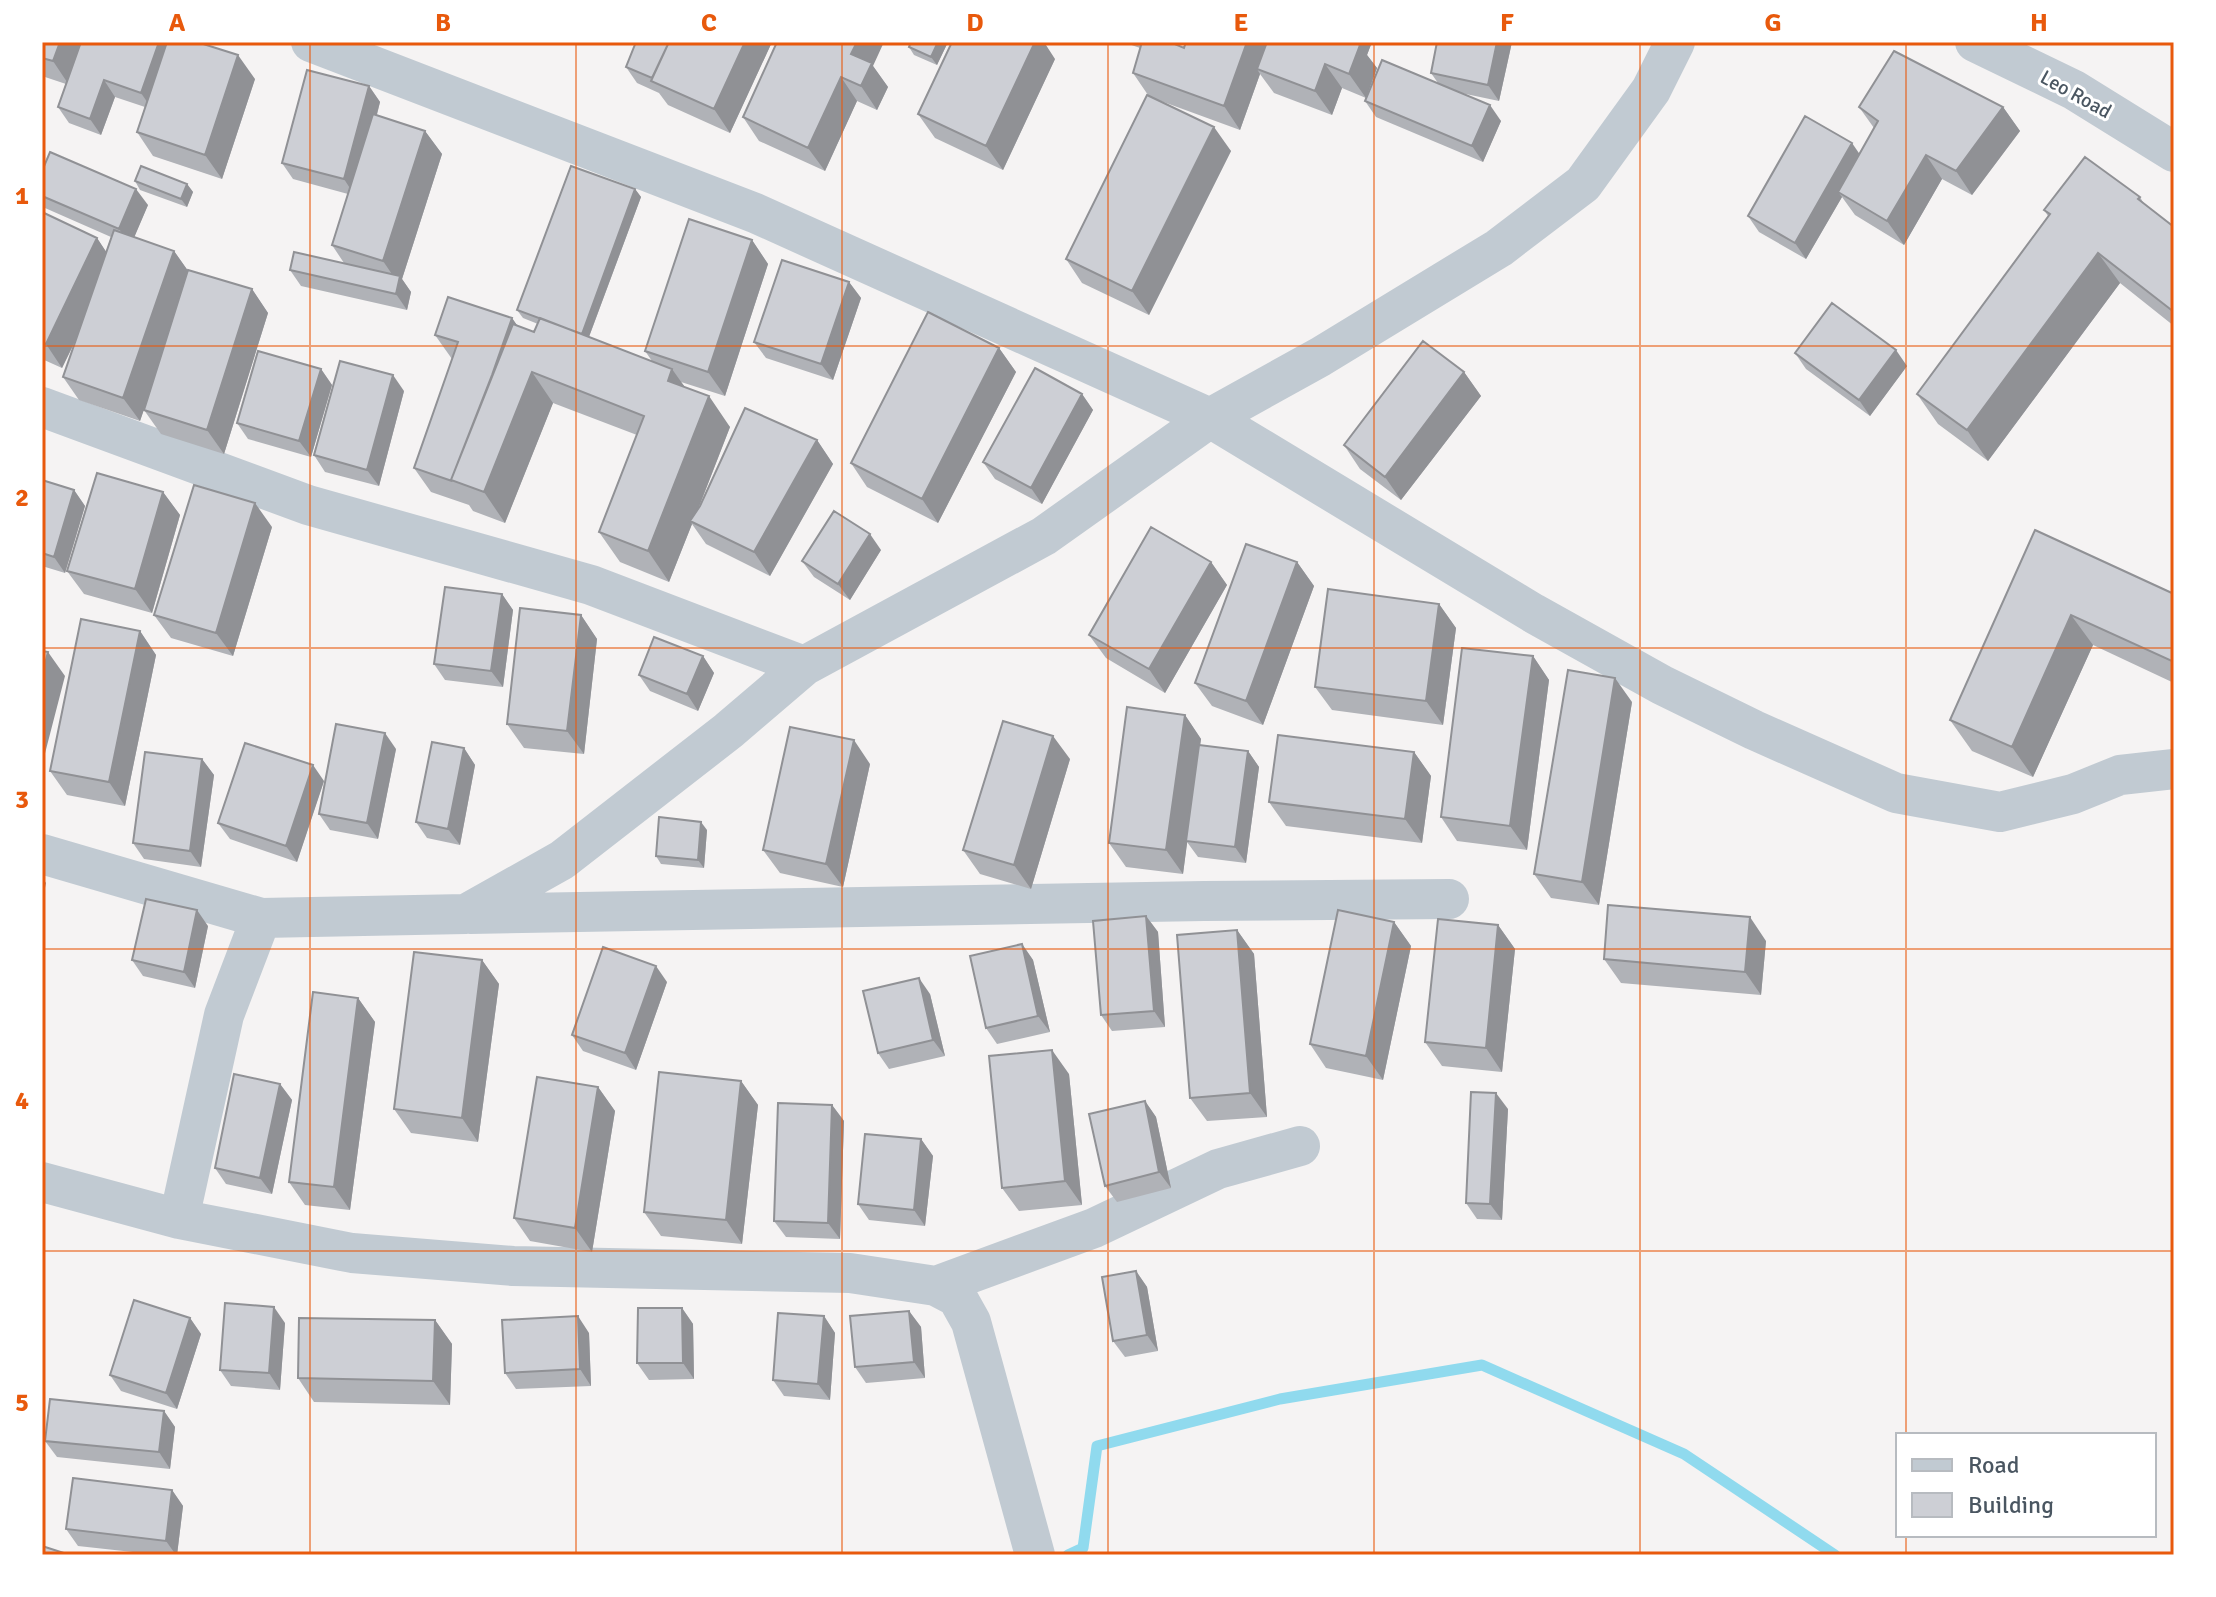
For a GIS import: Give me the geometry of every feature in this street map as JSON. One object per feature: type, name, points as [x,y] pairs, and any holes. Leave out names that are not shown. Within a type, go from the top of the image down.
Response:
[{"type":"street","points":[[311,42],[755,213],[1210,418],[1520,605],[1662,685],[1896,793],[2000,812],[2073,794],[2120,775],[2174,769]]},
{"type":"street","points":[[466,914],[562,860],[728,731],[804,666],[1044,536],[1210,418],[1320,357],[1499,248],[1583,184],[1651,90],[1675,42]]},
{"type":"street","name":"Leo Road","points":[[1975,42],[2074,90],[2174,152]]},
{"type":"street","points":[[42,407],[308,505],[591,585],[804,666]]},
{"type":"street","points":[[42,854],[261,918],[1449,899]]},
{"type":"street","points":[[179,1219],[224,1015],[261,918]]},
{"type":"street","points":[[936,1286],[1094,1228],[1218,1169],[1300,1146]]},
{"type":"street","points":[[42,1182],[179,1219],[352,1253],[513,1266],[850,1273],[936,1286],[957,1297],[971,1322],[1035,1555]]},
{"type":"building","points":[[42,42],[60,42],[53,61],[42,58]]},
{"type":"building","points":[[81,42],[159,42],[141,93],[104,80],[90,119],[58,107]]},
{"type":"building","points":[[167,42],[197,42],[238,55],[205,155],[137,132]]},
{"type":"building","points":[[636,42],[669,42],[652,78],[626,67]]},
{"type":"building","points":[[669,42],[745,42],[714,109],[651,81]]},
{"type":"building","points":[[777,42],[857,42],[851,54],[872,63],[861,86],[841,77],[808,148],[743,117]]},
{"type":"building","points":[[911,42],[938,42],[931,57],[909,47]]},
{"type":"building","points":[[952,42],[1035,42],[986,146],[918,114]]},
{"type":"building","points":[[1142,42],[1170,42],[1184,48],[1186,42],[1247,42],[1224,106],[1133,73]]},
{"type":"building","points":[[1267,42],[1354,42],[1360,45],[1349,74],[1325,64],[1315,91],[1257,69]]},
{"type":"building","points":[[1437,42],[1497,42],[1488,85],[1431,73]]},
{"type":"building","points":[[1894,51],[2003,107],[1956,171],[1926,155],[1887,221],[1838,192],[1878,121],[1859,107]]},
{"type":"building","points":[[1382,60],[1490,105],[1472,146],[1365,101]]},
{"type":"building","points":[[307,70],[369,86],[344,179],[282,163]]},
{"type":"building","points":[[1147,95],[1214,127],[1132,291],[1066,259]]},
{"type":"building","points":[[373,114],[425,131],[383,261],[332,245]]},
{"type":"building","points":[[1805,116],[1852,143],[1795,243],[1748,216]]},
{"type":"building","points":[[50,152],[136,189],[119,229],[42,196],[42,171]]},
{"type":"building","points":[[2085,157],[2140,197],[2138,199],[2174,227],[2174,312],[2098,253],[1967,430],[1917,394],[2050,214],[2044,210]]},
{"type":"building","points":[[141,166],[187,184],[181,199],[135,181]]},
{"type":"building","points":[[571,166],[635,189],[582,334],[517,310]]},
{"type":"building","points":[[42,212],[97,238],[46,344],[42,343]]},
{"type":"building","points":[[689,219],[752,240],[708,372],[645,351]]},
{"type":"building","points":[[114,230],[174,251],[123,398],[63,377]]},
{"type":"building","points":[[294,252],[400,276],[396,294],[290,270]]},
{"type":"building","points":[[782,260],[849,282],[821,364],[754,342]]},
{"type":"building","points":[[188,270],[252,289],[207,430],[144,410]]},
{"type":"building","points":[[448,297],[512,318],[452,481],[414,468],[458,342],[435,335]]},
{"type":"building","points":[[1832,303],[1896,350],[1859,400],[1795,353]]},
{"type":"building","points":[[928,312],[999,348],[922,499],[851,463]]},
{"type":"building","points":[[540,318],[672,369],[668,381],[709,396],[648,551],[599,532],[644,416],[532,372],[484,492],[451,480],[513,324],[534,332]]},
{"type":"building","points":[[1423,341],[1464,372],[1385,477],[1344,445]]},
{"type":"building","points":[[258,351],[321,369],[299,441],[237,423]]},
{"type":"building","points":[[340,361],[393,375],[367,470],[314,455]]},
{"type":"building","points":[[1035,368],[1082,394],[1031,488],[983,462]]},
{"type":"building","points":[[745,408],[817,440],[754,552],[690,521],[700,506]]},
{"type":"building","points":[[97,473],[163,492],[135,589],[67,571]]},
{"type":"building","points":[[42,480],[74,490],[54,557],[42,553]]},
{"type":"building","points":[[194,485],[255,503],[216,633],[154,615]]},
{"type":"building","points":[[834,511],[870,534],[838,584],[802,561]]},
{"type":"building","points":[[1151,527],[1211,562],[1149,669],[1089,635]]},
{"type":"building","points":[[2035,530],[2174,594],[2174,662],[2071,615],[2012,747],[1950,720]]},
{"type":"building","points":[[1246,544],[1297,562],[1246,701],[1195,683]]},
{"type":"building","points":[[445,587],[502,594],[491,671],[434,664]]},
{"type":"building","points":[[1328,589],[1439,604],[1426,701],[1315,687]]},
{"type":"building","points":[[520,608],[581,615],[567,731],[507,724]]},
{"type":"building","points":[[81,619],[140,631],[109,782],[50,771]]},
{"type":"building","points":[[654,637],[703,656],[687,694],[639,675]]},
{"type":"building","points":[[1462,648],[1533,656],[1510,826],[1441,817]]},
{"type":"building","points":[[42,651],[48,652],[42,676]]},
{"type":"building","points":[[1568,670],[1615,678],[1582,882],[1534,874]]},
{"type":"building","points":[[1127,707],[1185,715],[1166,850],[1109,843]]},
{"type":"building","points":[[1003,721],[1053,736],[1014,865],[963,850]]},
{"type":"building","points":[[336,724],[385,733],[367,823],[319,814]]},
{"type":"building","points":[[790,727],[854,740],[826,864],[763,850]]},
{"type":"building","points":[[1278,735],[1414,752],[1405,819],[1269,802]]},
{"type":"building","points":[[432,742],[464,748],[448,829],[416,822]]},
{"type":"building","points":[[245,743],[313,765],[286,846],[218,823]]},
{"type":"building","points":[[1199,745],[1248,751],[1235,847],[1186,841]]},
{"type":"building","points":[[145,752],[202,759],[190,851],[133,843]]},
{"type":"building","points":[[659,817],[701,822],[698,860],[656,856]]},
{"type":"building","points":[[146,899],[197,910],[184,972],[132,960]]},
{"type":"building","points":[[1608,905],[1750,917],[1745,972],[1604,959]]},
{"type":"building","points":[[1338,910],[1394,922],[1366,1056],[1310,1044]]},
{"type":"building","points":[[1146,916],[1154,1011],[1101,1015],[1093,921]]},
{"type":"building","points":[[1438,919],[1498,925],[1486,1048],[1425,1042]]},
{"type":"building","points":[[1237,930],[1250,1093],[1190,1098],[1177,935]]},
{"type":"building","points":[[1022,944],[1038,1016],[986,1028],[970,956]]},
{"type":"building","points":[[603,947],[656,966],[625,1053],[572,1035]]},
{"type":"building","points":[[414,952],[482,960],[462,1118],[394,1109]]},
{"type":"building","points":[[919,978],[933,1040],[878,1053],[863,991]]},
{"type":"building","points":[[313,992],[358,998],[334,1187],[289,1182]]},
{"type":"building","points":[[1052,1050],[1065,1181],[1002,1188],[989,1056]]},
{"type":"building","points":[[659,1072],[741,1081],[726,1220],[644,1212]]},
{"type":"building","points":[[234,1074],[280,1084],[260,1178],[215,1168]]},
{"type":"building","points":[[537,1077],[598,1087],[575,1228],[514,1218]]},
{"type":"building","points":[[1471,1092],[1496,1093],[1490,1204],[1466,1203]]},
{"type":"building","points":[[1145,1101],[1159,1172],[1105,1186],[1089,1114]]},
{"type":"building","points":[[778,1103],[832,1105],[828,1223],[774,1221]]},
{"type":"building","points":[[865,1134],[921,1139],[914,1210],[858,1204]]},
{"type":"building","points":[[1136,1271],[1147,1335],[1113,1341],[1102,1277]]},
{"type":"building","points":[[134,1300],[190,1318],[166,1393],[110,1375]]},
{"type":"building","points":[[225,1303],[274,1307],[269,1373],[220,1370]]},
{"type":"building","points":[[638,1308],[682,1308],[683,1363],[637,1363]]},
{"type":"building","points":[[909,1311],[914,1362],[855,1367],[850,1316]]},
{"type":"building","points":[[778,1313],[824,1316],[818,1384],[773,1380]]},
{"type":"building","points":[[578,1316],[580,1369],[505,1373],[502,1320]]},
{"type":"building","points":[[299,1318],[435,1320],[433,1381],[298,1378]]},
{"type":"building","points":[[50,1399],[164,1411],[159,1452],[45,1441]]},
{"type":"building","points":[[73,1478],[172,1490],[166,1541],[66,1529]]},
{"type":"building","points":[[42,1546],[70,1555],[42,1555]]},
{"type":"waterway","points":[[1068,1555],[1083,1548],[1097,1446],[1280,1399],[1482,1365],[1684,1454],[1835,1555]]}]
